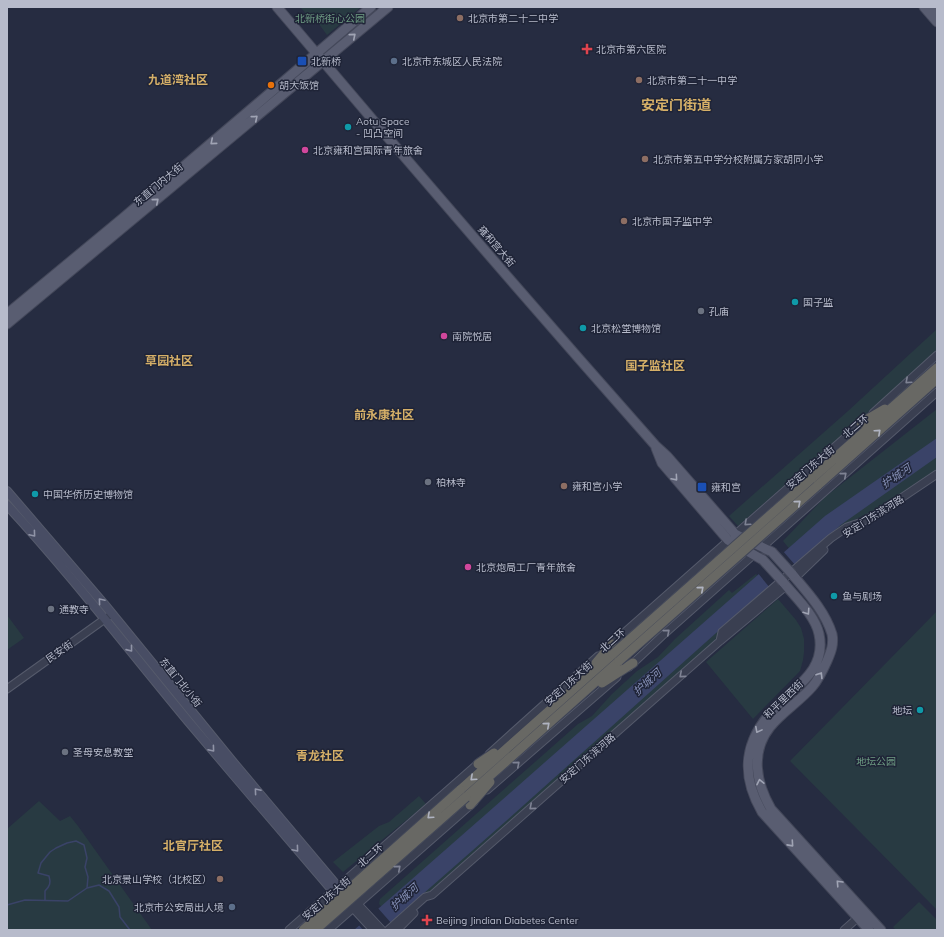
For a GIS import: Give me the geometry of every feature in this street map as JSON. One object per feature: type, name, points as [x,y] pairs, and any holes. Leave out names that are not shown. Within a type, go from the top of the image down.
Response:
[{"type":"highway","name":"北二环","points":[[814,483],[937,368]]},
{"type":"highway","name":"北二环","points":[[315,930],[578,698],[616,658],[814,483],[937,379]]},
{"type":"highway","points":[[861,423],[907,396]]},
{"type":"highway","points":[[582,682],[612,644]]},
{"type":"highway","name":"北二环","points":[[303,930],[465,798],[523,734],[582,682],[616,658]]},
{"type":"highway","points":[[578,698],[633,663]]},
{"type":"highway","points":[[478,764],[523,734]]},
{"type":"main road","name":"雍和宫大街","points":[[277,7],[574,355],[655,445],[662,463],[731,537]]},
{"type":"main road","points":[[320,57],[324,46],[371,7]]},
{"type":"main road","points":[[320,57],[388,7]]},
{"type":"main road","points":[[924,7],[937,22]]},
{"type":"main road","points":[[934,7],[937,10]]},
{"type":"main road","name":"东直门内大街","points":[[7,314],[320,57]]},
{"type":"main road","name":"东直门内大街","points":[[7,324],[320,57]]},
{"type":"main road","name":"东直门北小街","points":[[7,491],[112,613],[335,889]]},
{"type":"main road","name":"东直门北小街","points":[[7,505],[105,619],[188,720],[335,889]]},
{"type":"main road","name":"和平里西街","points":[[731,537],[763,547],[772,552],[793,576],[826,619],[832,636],[833,646],[822,673],[812,687],[770,727],[760,745],[757,760],[758,779],[762,794],[771,809],[882,930]]},
{"type":"main road","name":"和平里西街","points":[[731,537],[763,560],[801,603],[814,623],[819,635],[819,655],[809,676],[774,708],[759,728],[750,748],[747,769],[750,785],[762,812],[869,930]]},
{"type":"street","name":"安定门东大街","points":[[289,930],[478,764],[798,477],[937,355]]},
{"type":"street","points":[[328,930],[429,841],[465,798],[633,663],[937,392]]},
{"type":"street","name":"安定门东滨河路","points":[[793,576],[832,543],[859,523],[882,512],[937,474]]},
{"type":"street","points":[[798,477],[817,499]]},
{"type":"street","points":[[720,641],[722,632],[831,538],[848,526],[859,523]]},
{"type":"street","name":"安定门东滨河路","points":[[388,930],[425,897],[432,895],[784,584]]},
{"type":"street","name":"民安街","points":[[7,689],[112,613]]},
{"type":"street","points":[[635,623],[653,644]]},
{"type":"street","points":[[412,822],[429,841]]},
{"type":"street","points":[[366,862],[384,881]]},
{"type":"street","points":[[335,889],[382,930]]},
{"type":"street","points":[[397,930],[432,895]]},
{"type":"street","points":[[324,899],[342,918]]},
{"type":"street","points":[[844,930],[865,912]]},
{"type":"street","points":[[363,914],[373,930]]},
{"type":"green space","name":"北新桥街心公园","points":[[361,7],[327,35],[316,20],[311,19],[301,8]]},
{"type":"green space","points":[[937,329],[937,352],[738,526],[729,516],[848,411]]},
{"type":"green space","points":[[937,409],[937,469],[884,505],[848,523],[800,562],[783,541],[825,497]]},
{"type":"green space","points":[[756,574],[769,589],[719,632],[713,644],[454,871],[395,921],[379,904],[380,899],[578,724],[592,716],[612,694],[637,671],[658,657],[675,639],[729,590],[732,593]]},
{"type":"green space","points":[[778,599],[801,628],[804,639],[803,660],[800,671],[753,719],[706,662]]},
{"type":"green space","name":"地坛公园","points":[[937,611],[937,910],[790,761]]},
{"type":"green space","points":[[7,615],[24,638],[7,650]]},
{"type":"green space","points":[[419,796],[426,804],[343,872],[333,862],[379,826],[389,822]]},
{"type":"green space","points":[[39,801],[60,821],[70,816],[152,930],[7,930],[7,829]]},
{"type":"green space","points":[[919,902],[937,920],[937,930],[896,930],[893,927]]},
{"type":"water","name":"护城河","points":[[937,438],[937,457],[842,524],[725,625],[382,930],[354,930],[825,516]]},
{"type":"pier","points":[[782,550],[796,566],[770,588],[757,572]]},
{"type":"pier","points":[[377,907],[392,924],[385,930],[363,930],[358,924]]},
{"type":"waterway","points":[[45,900],[45,891],[49,886],[50,881],[49,876],[38,873],[41,863],[50,852],[67,843],[76,841],[84,845],[87,858],[85,867],[88,877],[87,888]]},
{"type":"waterway","points":[[7,905],[25,900],[68,901],[87,888],[99,885],[109,891],[119,907],[120,917],[130,930]]},
{"type":"place","name":"北京市第二十二中学","points":[[460,18]]},
{"type":"place","name":"北京市第六医院","points":[[587,49]]},
{"type":"place","name":"北新桥","points":[[302,61]]},
{"type":"place","name":"北京市东城区人民法院","points":[[394,61]]},
{"type":"place","name":"北京市第二十一中学","points":[[639,80]]},
{"type":"place","name":"胡大饭馆","points":[[271,85]]},
{"type":"place","name":"Aotu Space - 凹凸空间","points":[[348,127]]},
{"type":"place","name":"北京雍和宫国际青年旅舍","points":[[305,150]]},
{"type":"place","name":"北京市第五中学分校附属方家胡同小学","points":[[645,159]]},
{"type":"place","name":"北京市国子监中学","points":[[624,221]]},
{"type":"place","name":"国子监","points":[[795,302]]},
{"type":"place","name":"孔庙","points":[[701,311]]},
{"type":"place","name":"北京松堂博物馆","points":[[583,328]]},
{"type":"place","name":"南院悦居","points":[[444,336]]},
{"type":"place","name":"柏林寺","points":[[428,482]]},
{"type":"place","name":"雍和宫小学","points":[[564,486]]},
{"type":"place","name":"雍和宫","points":[[702,487]]},
{"type":"place","name":"中国华侨历史博物馆","points":[[35,494]]},
{"type":"place","name":"北京炮局工厂青年旅舍","points":[[468,567]]},
{"type":"place","name":"鱼与剧场","points":[[834,596]]},
{"type":"place","name":"通教寺","points":[[51,609]]},
{"type":"place","name":"地坛","points":[[920,710]]},
{"type":"place","name":"圣母安息教堂","points":[[65,752]]},
{"type":"place","name":"北京景山学校（北校区）","points":[[220,879]]},
{"type":"place","name":"北京市公安局出人境","points":[[232,907]]},
{"type":"place","name":"Beijing Jindian Diabetes Center","points":[[427,920]]},
{"type":"district","name":"九道湾社区","points":[[178,80]]},
{"type":"district","name":"安定门街道","points":[[676,105]]},
{"type":"district","name":"草园社区","points":[[169,361]]},
{"type":"district","name":"国子监社区","points":[[655,366]]},
{"type":"district","name":"前永康社区","points":[[384,415]]},
{"type":"district","name":"青龙社区","points":[[320,756]]},
{"type":"district","name":"北官厅社区","points":[[193,846]]}]
